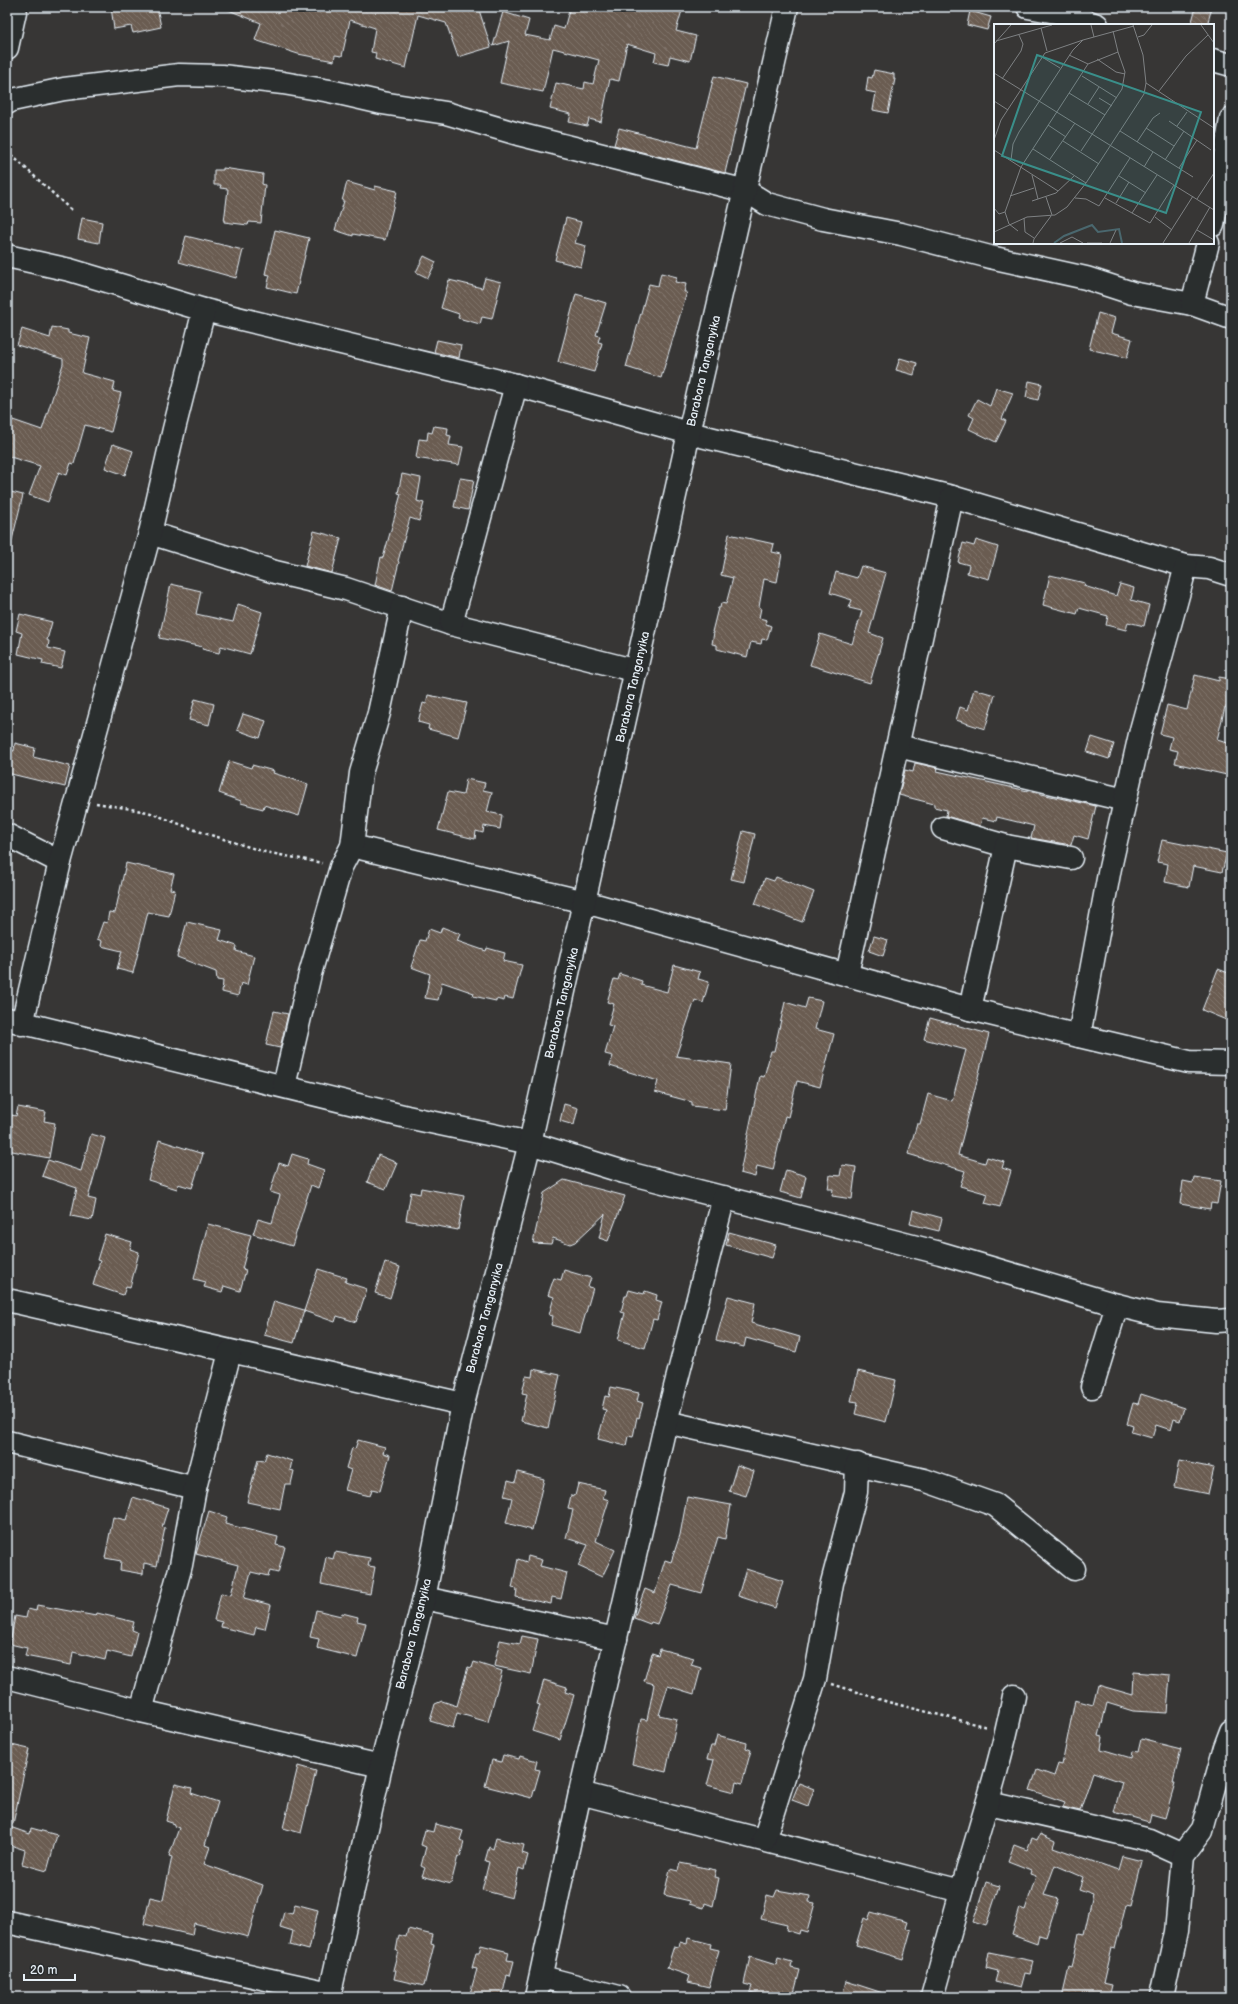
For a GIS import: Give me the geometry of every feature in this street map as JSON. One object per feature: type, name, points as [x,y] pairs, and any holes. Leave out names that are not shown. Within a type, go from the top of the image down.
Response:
[{"type":"street","points":[[7,48],[16,7]]},
{"type":"street","name":"Barabara Tanganyika","points":[[330,1995],[381,1766],[424,1598],[463,1404],[530,1143],[637,671],[689,433],[746,191],[787,7]]},
{"type":"street","points":[[1028,7],[1066,14],[1095,24]]},
{"type":"street","points":[[1214,60],[1231,65]]},
{"type":"street","points":[[7,103],[18,98],[64,89],[179,75],[222,76],[283,83],[330,91],[382,103],[446,113],[518,134],[746,191],[767,204],[823,219],[901,234],[990,257],[1086,278],[1132,293],[1192,304],[1231,318]]},
{"type":"street","points":[[1214,219],[1231,119]]},
{"type":"street","points":[[1192,304],[1208,244]]},
{"type":"street","points":[[7,256],[70,270],[204,310],[516,385],[689,433],[952,497],[1186,566],[1210,568],[1231,575]]},
{"type":"street","points":[[204,310],[150,533],[78,798],[14,1021],[407,1117],[530,1143],[624,1172],[940,1253],[1117,1305],[1157,1315],[1216,1321],[1231,1320]]},
{"type":"street","points":[[451,624],[516,385]]},
{"type":"street","points":[[847,974],[952,497]]},
{"type":"street","points":[[150,533],[275,572],[346,588],[451,624],[637,671]]},
{"type":"street","points":[[1078,1036],[1110,868],[1141,730],[1186,566]]},
{"type":"street","points":[[284,1086],[310,974],[341,867],[352,846],[362,773],[378,713],[402,607]]},
{"type":"street","points":[[898,746],[1125,800]]},
{"type":"street","points":[[942,828],[1006,846],[1071,858]]},
{"type":"street","points":[[7,835],[60,862]]},
{"type":"street","points":[[352,846],[585,902],[970,1009],[1078,1036],[1189,1062],[1231,1063]]},
{"type":"street","points":[[970,1009],[1006,846]]},
{"type":"street","points":[[619,1997],[539,1987],[580,1793],[666,1422],[724,1197]]},
{"type":"street","points":[[7,1300],[463,1404]]},
{"type":"street","points":[[1092,1386],[1117,1305]]},
{"type":"street","points":[[141,1711],[181,1565],[195,1488],[230,1352]]},
{"type":"street","points":[[666,1422],[924,1480],[995,1505],[1074,1569]]},
{"type":"street","points":[[7,1442],[195,1488]]},
{"type":"street","points":[[764,1840],[815,1679],[832,1583],[856,1492],[857,1464]]},
{"type":"street","points":[[424,1598],[616,1639]]},
{"type":"street","points":[[7,1677],[141,1711],[381,1766]]},
{"type":"street","points":[[932,1997],[961,1891],[989,1803],[1007,1732],[1014,1696]]},
{"type":"street","points":[[1162,1997],[1176,1932],[1183,1855],[1202,1830],[1225,1747],[1231,1731]]},
{"type":"street","points":[[580,1793],[961,1891]]},
{"type":"street","points":[[989,1803],[1150,1840],[1183,1855]]},
{"type":"street","points":[[7,1922],[330,1995]]},
{"type":"path","points":[[7,151],[72,211]]},
{"type":"path","points":[[78,798],[111,806],[148,812],[198,831],[265,852],[341,867]]},
{"type":"path","points":[[815,1679],[888,1702],[1007,1732]]},
{"type":"building","points":[[111,7],[157,7],[161,27],[133,33],[131,26],[114,29]]},
{"type":"building","points":[[221,7],[292,7],[307,10],[307,7],[478,7],[491,47],[458,57],[446,23],[418,15],[406,68],[375,59],[376,53],[371,52],[375,28],[350,20],[342,56],[335,55],[334,61],[298,54],[255,40],[261,23]]},
{"type":"building","points":[[570,7],[683,7],[676,31],[696,36],[690,61],[670,56],[668,65],[654,62],[656,53],[627,44],[619,81],[610,79],[601,122],[589,119],[587,126],[569,122],[571,114],[550,109],[556,83],[584,89],[585,82],[593,84],[599,60],[553,48],[543,92],[500,83],[509,41],[493,46],[503,12],[529,20],[525,35],[550,40],[554,26],[564,29]]},
{"type":"building","points":[[1196,7],[1211,11],[1207,24],[1191,24]]},
{"type":"building","points":[[970,11],[991,17],[987,30],[967,25]]},
{"type":"building","points":[[874,70],[894,74],[895,79],[888,113],[873,110],[876,93],[866,91],[868,77],[872,78]]},
{"type":"building","points":[[714,76],[746,84],[725,173],[614,145],[619,128],[696,148]]},
{"type":"building","points":[[223,168],[263,174],[262,184],[265,185],[261,223],[249,222],[248,225],[224,222],[228,189],[220,188],[221,185],[214,185],[214,170],[223,170]]},
{"type":"building","points":[[347,182],[375,190],[375,186],[397,191],[385,240],[353,234],[353,236],[335,230],[344,201],[342,201]]},
{"type":"building","points":[[82,218],[102,222],[99,243],[78,239]]},
{"type":"building","points":[[566,218],[581,222],[575,243],[586,246],[581,267],[555,260]]},
{"type":"building","points":[[275,230],[309,238],[296,294],[267,287],[270,275],[265,274]]},
{"type":"building","points":[[186,236],[243,250],[236,278],[179,262]]},
{"type":"building","points":[[424,256],[436,262],[428,278],[416,272]]},
{"type":"building","points":[[661,273],[677,277],[675,282],[686,284],[684,292],[687,292],[661,378],[626,367],[649,284],[658,286]]},
{"type":"building","points":[[485,278],[501,282],[492,319],[482,317],[480,324],[458,318],[459,314],[441,308],[449,280],[482,288]]},
{"type":"building","points":[[576,294],[606,303],[596,335],[600,336],[598,342],[602,343],[594,372],[558,362]]},
{"type":"building","points":[[1098,313],[1115,318],[1111,333],[1132,339],[1127,358],[1089,349]]},
{"type":"building","points":[[52,327],[68,330],[68,333],[90,338],[82,373],[115,382],[113,391],[121,393],[111,432],[85,425],[74,464],[71,463],[67,475],[59,472],[48,502],[29,495],[40,466],[7,456],[7,418],[42,430],[63,364],[63,359],[17,345],[22,329],[50,338]]},
{"type":"building","points":[[437,340],[461,345],[459,358],[434,352]]},
{"type":"building","points":[[900,358],[917,363],[914,375],[896,370]]},
{"type":"building","points":[[1029,381],[1042,384],[1038,400],[1026,397]]},
{"type":"building","points":[[996,388],[1013,393],[1002,419],[1006,421],[996,442],[969,429],[974,418],[969,415],[977,399],[990,406]]},
{"type":"building","points":[[434,426],[448,428],[447,435],[451,436],[449,445],[463,447],[459,465],[416,458],[419,439],[427,440],[428,432],[432,433]]},
{"type":"building","points":[[113,444],[133,451],[125,475],[105,468]]},
{"type":"building","points":[[402,474],[421,478],[417,501],[424,503],[419,521],[410,518],[398,561],[392,591],[375,585],[381,557],[383,558],[401,494],[398,493]]},
{"type":"building","points":[[460,478],[474,480],[468,510],[454,507]]},
{"type":"building","points":[[7,491],[23,495],[12,540],[7,539]]},
{"type":"building","points":[[314,531],[341,538],[332,573],[305,566]]},
{"type":"building","points":[[729,534],[774,544],[772,552],[782,554],[777,582],[764,579],[759,607],[761,608],[759,618],[767,620],[766,624],[771,626],[767,640],[762,639],[761,644],[751,642],[747,657],[717,649],[717,645],[712,644],[714,632],[712,632],[718,608],[720,608],[721,603],[726,604],[733,578],[721,575]]},
{"type":"building","points":[[976,540],[998,547],[989,579],[967,573],[969,565],[958,562],[963,543],[974,546]]},
{"type":"building","points":[[861,566],[886,573],[869,633],[883,638],[870,683],[810,665],[820,634],[852,644],[862,611],[849,608],[852,600],[830,593],[836,572],[857,578]]},
{"type":"building","points":[[1050,575],[1085,583],[1084,586],[1116,596],[1120,584],[1134,588],[1131,600],[1149,605],[1144,626],[1128,622],[1126,630],[1106,625],[1108,616],[1079,608],[1077,614],[1043,605]]},
{"type":"building","points":[[171,584],[201,591],[196,614],[233,622],[238,604],[262,612],[250,654],[221,646],[219,653],[202,649],[203,647],[159,638]]},
{"type":"building","points":[[20,614],[52,622],[47,640],[49,641],[48,648],[65,652],[61,668],[42,664],[43,660],[18,654],[22,633],[16,631]]},
{"type":"building","points":[[1195,675],[1219,681],[1219,677],[1231,679],[1231,708],[1225,707],[1217,740],[1231,744],[1231,776],[1175,763],[1178,751],[1169,749],[1172,737],[1160,734],[1167,705],[1187,710]]},
{"type":"building","points":[[974,689],[995,695],[985,729],[956,720],[960,707],[968,710]]},
{"type":"building","points":[[428,695],[467,703],[458,737],[428,729],[429,725],[418,722],[423,703],[426,704]]},
{"type":"building","points":[[195,699],[214,704],[209,725],[189,720]]},
{"type":"building","points":[[243,714],[266,721],[260,738],[237,730]]},
{"type":"building","points":[[1092,737],[1114,744],[1109,759],[1087,752]]},
{"type":"building","points":[[15,743],[35,748],[33,757],[70,766],[65,787],[7,773],[7,749],[14,751]]},
{"type":"building","points":[[229,761],[251,768],[252,765],[274,771],[273,773],[308,784],[299,816],[264,805],[263,809],[241,803],[241,801],[219,793]]},
{"type":"building","points":[[915,763],[938,768],[937,771],[1096,806],[1088,839],[1074,835],[1071,845],[1031,838],[1034,826],[997,817],[996,821],[982,818],[980,826],[946,816],[947,810],[934,807],[934,804],[899,795],[905,770],[913,772]]},
{"type":"building","points":[[466,779],[485,783],[483,790],[492,792],[487,812],[502,815],[500,829],[484,826],[483,833],[476,831],[475,839],[438,830],[448,792],[463,795]]},
{"type":"building","points":[[743,831],[755,834],[744,882],[731,879]]},
{"type":"building","points":[[1162,840],[1227,853],[1222,872],[1193,866],[1189,887],[1165,882],[1168,864],[1157,862]]},
{"type":"building","points":[[126,863],[174,874],[170,889],[175,890],[169,916],[148,912],[133,973],[117,969],[122,951],[101,946],[102,941],[97,939],[103,922],[107,923],[109,912],[115,913]]},
{"type":"building","points":[[776,877],[814,892],[802,922],[755,904],[765,878],[774,881]]},
{"type":"building","points":[[187,922],[222,930],[219,940],[237,946],[236,951],[254,956],[247,985],[241,983],[238,996],[222,992],[223,981],[217,980],[216,972],[177,957]]},
{"type":"building","points":[[442,927],[460,934],[457,941],[486,951],[487,948],[505,953],[503,961],[522,965],[513,999],[505,997],[504,1001],[496,999],[496,1001],[473,996],[474,993],[442,982],[438,1000],[425,998],[430,974],[411,967],[420,940],[425,941],[429,929],[440,933]]},
{"type":"building","points":[[874,936],[888,940],[883,956],[869,951]]},
{"type":"building","points":[[674,965],[700,972],[698,979],[709,982],[703,1003],[695,1000],[676,1056],[731,1064],[725,1110],[692,1106],[692,1102],[655,1092],[658,1081],[610,1066],[613,1056],[605,1054],[613,1026],[608,1025],[614,1004],[607,1002],[614,979],[618,980],[620,974],[642,981],[641,985],[667,992]]},
{"type":"building","points":[[1218,969],[1231,974],[1231,1022],[1202,1010]]},
{"type":"building","points":[[808,998],[822,1001],[815,1029],[834,1034],[820,1087],[797,1081],[788,1117],[785,1116],[773,1170],[757,1166],[755,1177],[740,1173],[760,1076],[764,1077],[771,1051],[774,1051],[785,1002],[805,1008]]},
{"type":"building","points":[[274,1011],[288,1014],[280,1048],[266,1045]]},
{"type":"building","points":[[930,1018],[989,1034],[958,1155],[985,1163],[987,1157],[1004,1162],[1002,1168],[1011,1171],[1000,1207],[985,1203],[988,1194],[960,1186],[965,1171],[908,1154],[917,1124],[920,1124],[928,1094],[952,1101],[966,1050],[924,1039]]},
{"type":"building","points":[[564,1104],[578,1108],[574,1125],[560,1121]]},
{"type":"building","points":[[18,1107],[46,1112],[44,1121],[55,1123],[49,1158],[7,1150],[10,1139],[7,1138],[7,1114],[16,1116]]},
{"type":"building","points":[[91,1134],[105,1138],[88,1198],[96,1200],[92,1220],[71,1216],[77,1188],[42,1176],[48,1160],[81,1171]]},
{"type":"building","points":[[159,1140],[203,1154],[192,1188],[178,1184],[177,1189],[148,1180]]},
{"type":"building","points":[[292,1154],[308,1159],[307,1164],[324,1170],[318,1188],[311,1185],[292,1246],[253,1234],[258,1219],[272,1223],[280,1195],[270,1192],[279,1163],[288,1166]]},
{"type":"building","points":[[378,1155],[397,1163],[386,1189],[367,1182]]},
{"type":"building","points":[[842,1165],[856,1167],[852,1199],[832,1196],[833,1189],[828,1189],[830,1175],[840,1176]]},
{"type":"building","points":[[786,1170],[806,1176],[801,1198],[780,1192]]},
{"type":"building","points":[[1194,1177],[1221,1181],[1217,1204],[1211,1203],[1210,1209],[1180,1204],[1183,1181],[1193,1183]]},
{"type":"building","points":[[564,1180],[625,1196],[608,1241],[599,1238],[605,1214],[575,1242],[570,1244],[553,1238],[551,1244],[533,1243],[544,1193]]},
{"type":"building","points":[[421,1188],[464,1196],[458,1230],[406,1220],[411,1192],[420,1194]]},
{"type":"building","points":[[913,1210],[942,1218],[939,1231],[910,1224]]},
{"type":"building","points":[[208,1224],[251,1235],[242,1269],[246,1270],[240,1291],[224,1286],[222,1292],[204,1287],[206,1282],[194,1279]]},
{"type":"building","points":[[729,1232],[776,1245],[772,1258],[726,1245]]},
{"type":"building","points":[[105,1234],[132,1242],[130,1249],[139,1252],[130,1288],[126,1287],[123,1295],[93,1285],[100,1261],[97,1260]]},
{"type":"building","points":[[385,1262],[400,1267],[390,1298],[375,1293]]},
{"type":"building","points":[[318,1269],[347,1278],[345,1282],[367,1289],[356,1322],[337,1316],[335,1322],[304,1311]]},
{"type":"building","points":[[564,1270],[591,1278],[588,1287],[593,1288],[580,1333],[551,1325],[553,1316],[549,1315],[554,1297],[548,1295],[554,1278],[561,1280]]},
{"type":"building","points":[[629,1290],[644,1294],[645,1291],[657,1295],[656,1300],[662,1302],[657,1320],[653,1319],[645,1348],[618,1340],[625,1313],[621,1312],[625,1296],[627,1296]]},
{"type":"building","points":[[728,1296],[755,1303],[751,1323],[800,1337],[796,1352],[746,1338],[744,1347],[716,1340]]},
{"type":"building","points":[[274,1301],[304,1310],[294,1343],[264,1335]]},
{"type":"building","points":[[533,1369],[560,1375],[548,1428],[521,1421],[527,1394],[522,1393],[526,1376],[532,1377]]},
{"type":"building","points":[[858,1371],[896,1380],[886,1422],[855,1414],[858,1402],[851,1401]]},
{"type":"building","points":[[611,1387],[639,1393],[637,1401],[643,1403],[639,1418],[637,1417],[633,1437],[628,1436],[626,1446],[598,1439],[606,1410],[602,1409],[605,1396],[609,1397]]},
{"type":"building","points":[[1141,1394],[1184,1408],[1180,1421],[1174,1419],[1171,1430],[1156,1425],[1152,1438],[1131,1432],[1133,1426],[1127,1424],[1133,1403],[1138,1404]]},
{"type":"building","points":[[358,1440],[385,1447],[383,1453],[390,1455],[380,1491],[372,1489],[370,1496],[345,1490],[351,1470],[346,1468],[352,1448],[355,1449]]},
{"type":"building","points":[[267,1453],[292,1461],[290,1470],[294,1471],[291,1484],[285,1484],[280,1509],[247,1502],[258,1460],[264,1461]]},
{"type":"building","points":[[1179,1461],[1214,1468],[1208,1494],[1174,1487]]},
{"type":"building","points":[[737,1465],[754,1471],[746,1496],[729,1491]]},
{"type":"building","points":[[518,1472],[544,1479],[532,1530],[506,1523],[512,1498],[504,1496],[508,1480],[515,1482]]},
{"type":"building","points":[[578,1484],[605,1490],[603,1498],[609,1500],[596,1541],[615,1550],[602,1577],[578,1566],[588,1545],[566,1538],[573,1510],[568,1509],[571,1495],[575,1496]]},
{"type":"building","points":[[133,1497],[168,1508],[162,1527],[165,1528],[157,1566],[144,1563],[143,1574],[120,1570],[121,1561],[105,1558],[113,1517],[126,1520]]},
{"type":"building","points":[[687,1497],[731,1505],[725,1539],[718,1537],[701,1593],[672,1585],[657,1624],[651,1622],[650,1624],[634,1618],[645,1589],[655,1593],[665,1560],[671,1562],[680,1535]]},
{"type":"building","points":[[209,1511],[227,1517],[225,1524],[278,1537],[276,1545],[285,1547],[278,1573],[270,1571],[268,1576],[251,1572],[244,1598],[271,1605],[265,1629],[256,1627],[254,1635],[221,1627],[222,1622],[214,1620],[221,1593],[231,1595],[238,1565],[196,1554]]},
{"type":"building","points":[[335,1552],[370,1558],[368,1566],[375,1567],[370,1594],[321,1584],[326,1557],[333,1559]]},
{"type":"building","points":[[528,1556],[542,1560],[540,1566],[567,1573],[561,1599],[552,1597],[551,1604],[516,1597],[517,1589],[512,1588],[518,1559],[527,1562]]},
{"type":"building","points":[[746,1569],[783,1581],[775,1608],[738,1596]]},
{"type":"building","points":[[37,1605],[96,1616],[97,1613],[134,1622],[132,1630],[137,1632],[131,1657],[107,1651],[105,1660],[73,1652],[71,1665],[25,1656],[27,1648],[10,1644],[15,1616],[26,1618],[28,1609],[36,1611]]},
{"type":"building","points":[[316,1610],[341,1616],[342,1613],[358,1617],[357,1621],[366,1623],[357,1658],[317,1648],[319,1639],[310,1637]]},
{"type":"building","points":[[522,1636],[538,1639],[531,1674],[494,1666],[500,1640],[520,1644]]},
{"type":"building","points":[[660,1649],[694,1658],[691,1665],[701,1668],[694,1694],[668,1686],[659,1715],[677,1719],[666,1772],[632,1764],[641,1719],[647,1720],[654,1684],[644,1681],[652,1653],[658,1655]]},
{"type":"building","points":[[474,1662],[502,1671],[488,1722],[457,1713],[453,1728],[430,1721],[435,1704],[442,1701],[457,1706],[468,1667],[472,1668]]},
{"type":"building","points":[[1134,1672],[1170,1675],[1167,1713],[1133,1711],[1107,1703],[1099,1736],[1103,1737],[1101,1749],[1131,1758],[1132,1751],[1138,1752],[1141,1739],[1181,1749],[1173,1783],[1175,1783],[1165,1818],[1151,1814],[1149,1822],[1114,1812],[1122,1782],[1093,1772],[1080,1811],[1063,1807],[1065,1802],[1030,1790],[1037,1770],[1054,1776],[1058,1764],[1062,1765],[1075,1700],[1093,1705],[1098,1685],[1133,1695]]},
{"type":"building","points":[[544,1680],[567,1687],[565,1692],[574,1695],[560,1740],[532,1731],[540,1705],[537,1704]]},
{"type":"building","points":[[717,1735],[747,1743],[746,1748],[751,1750],[742,1784],[736,1782],[734,1792],[707,1785],[714,1760],[707,1759],[711,1746],[714,1746]]},
{"type":"building","points":[[7,1744],[29,1749],[13,1824],[7,1823]]},
{"type":"building","points":[[503,1755],[519,1759],[520,1756],[537,1761],[535,1769],[540,1770],[532,1798],[485,1786],[492,1760],[501,1762]]},
{"type":"building","points":[[298,1766],[316,1771],[301,1833],[283,1828]]},
{"type":"building","points":[[799,1783],[814,1789],[808,1806],[792,1800]]},
{"type":"building","points":[[175,1784],[192,1788],[191,1793],[218,1802],[205,1845],[210,1847],[204,1864],[263,1885],[248,1937],[194,1923],[192,1935],[144,1924],[150,1897],[163,1900],[172,1857],[169,1856],[179,1828],[174,1826],[175,1824],[166,1821]]},
{"type":"building","points":[[435,1824],[463,1831],[460,1840],[464,1842],[460,1857],[458,1856],[451,1884],[422,1876],[425,1868],[421,1866],[426,1847],[421,1845],[425,1830],[433,1832]]},
{"type":"building","points":[[7,1826],[30,1834],[31,1828],[57,1835],[47,1871],[22,1864],[25,1850],[7,1844]]},
{"type":"building","points":[[1040,1834],[1055,1841],[1053,1847],[1118,1870],[1122,1856],[1142,1861],[1131,1906],[1126,1905],[1115,1949],[1111,1948],[1103,1983],[1112,1985],[1109,1997],[1062,1997],[1069,1967],[1072,1968],[1079,1933],[1084,1934],[1093,1894],[1079,1889],[1083,1877],[1055,1865],[1044,1895],[1058,1899],[1046,1937],[1039,1935],[1037,1944],[1012,1935],[1020,1908],[1025,1910],[1036,1876],[1030,1874],[1031,1870],[1008,1861],[1014,1845],[1027,1850],[1032,1838],[1037,1840]]},
{"type":"building","points":[[496,1838],[524,1845],[522,1853],[528,1855],[524,1870],[519,1868],[512,1898],[482,1890],[489,1862],[485,1861],[489,1847],[493,1849]]},
{"type":"building","points":[[680,1863],[716,1870],[714,1877],[719,1878],[713,1906],[705,1903],[704,1908],[689,1904],[690,1901],[664,1895],[670,1869],[678,1871]]},
{"type":"building","points":[[986,1882],[999,1886],[986,1926],[973,1922]]},
{"type":"building","points":[[777,1890],[810,1896],[809,1902],[815,1903],[807,1932],[800,1930],[799,1934],[786,1930],[787,1925],[761,1919],[767,1895],[774,1897]]},
{"type":"building","points":[[295,1904],[318,1910],[309,1950],[290,1945],[293,1931],[280,1927],[284,1912],[292,1914]]},
{"type":"building","points":[[871,1912],[907,1922],[905,1928],[911,1930],[903,1959],[856,1945],[864,1918],[868,1920]]},
{"type":"building","points":[[408,1929],[433,1935],[431,1944],[434,1945],[424,1986],[394,1979],[396,1970],[393,1970],[398,1951],[396,1951],[399,1935],[406,1937]]},
{"type":"building","points":[[688,1938],[711,1944],[710,1948],[719,1950],[709,1987],[688,1982],[690,1976],[667,1968],[674,1946],[679,1947],[680,1942],[687,1944]]},
{"type":"building","points":[[481,1945],[509,1952],[507,1960],[514,1961],[510,1976],[507,1975],[502,1997],[469,1997],[477,1969],[472,1968],[476,1953],[479,1953]]},
{"type":"building","points":[[989,1952],[1033,1961],[1030,1974],[1025,1973],[1021,1988],[995,1982],[998,1971],[986,1968]]},
{"type":"building","points":[[750,1957],[776,1965],[778,1958],[792,1962],[791,1968],[800,1970],[793,1997],[769,1997],[750,1992],[752,1986],[744,1984]]},
{"type":"building","points":[[846,1981],[886,1994],[886,1997],[842,1997]]}]
